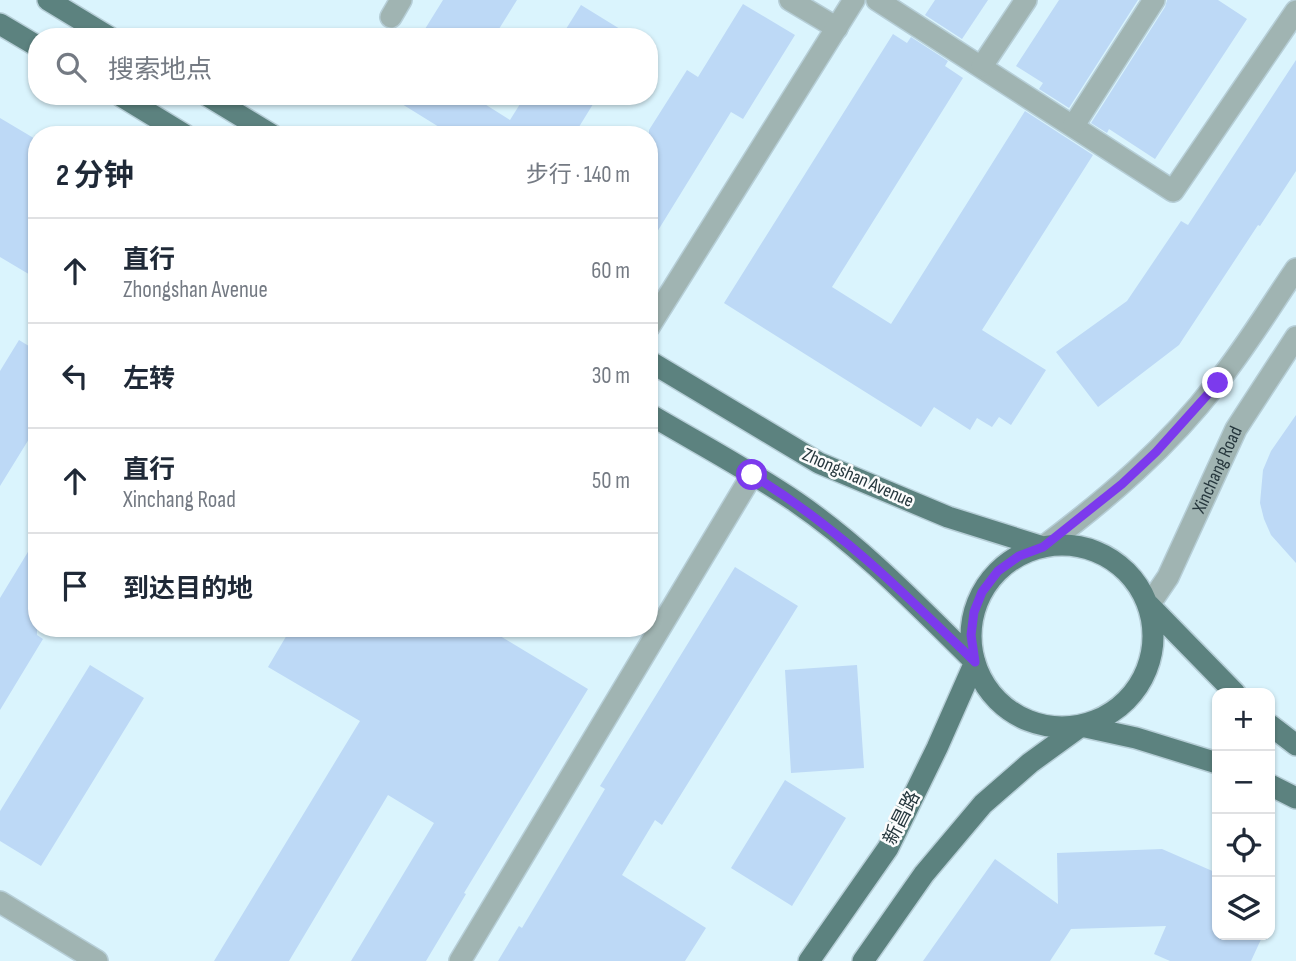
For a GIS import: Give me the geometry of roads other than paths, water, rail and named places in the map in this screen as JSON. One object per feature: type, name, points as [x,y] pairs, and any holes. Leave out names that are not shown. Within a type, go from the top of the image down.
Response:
[{"type":"main road","points":[[48,0],[94,28]]},
{"type":"main road","points":[[0,24],[28,41]]},
{"type":"main road","points":[[136,105],[170,126]]},
{"type":"main road","points":[[223,105],[257,126]]},
{"type":"main road","name":"Zhongshan Avenue","points":[[658,366],[818,463],[948,517],[1043,547]]},
{"type":"main road","points":[[658,419],[795,502],[863,555],[975,662]]},
{"type":"main road","points":[[1212,761],[1136,738],[1081,726],[1054,727],[1027,721],[1004,707],[986,687],[975,662],[971,635],[974,612],[982,592],[998,571],[1019,556],[1043,547],[1068,544],[1094,550],[1117,563],[1136,582],[1149,605],[1231,688]]},
{"type":"main road","points":[[863,961],[924,874],[983,804],[1030,763],[1081,726],[1105,716],[1126,701],[1142,680],[1152,657],[1153,632],[1149,605]]},
{"type":"main road","name":"新昌路","points":[[808,961],[888,848],[975,662]]},
{"type":"main road","points":[[1275,729],[1296,745]]},
{"type":"main road","points":[[1275,788],[1296,798]]},
{"type":"street","points":[[790,0],[836,28]]},
{"type":"street","points":[[658,313],[854,0]]},
{"type":"street","points":[[877,0],[1173,191],[1296,10]]},
{"type":"street","points":[[982,66],[1026,0]]},
{"type":"street","points":[[1074,125],[1154,0]]},
{"type":"street","points":[[1043,547],[1122,484],[1188,418],[1218,383],[1296,269]]},
{"type":"street","name":"Xinchang Road","points":[[1149,605],[1168,577],[1236,429],[1296,337]]},
{"type":"street","points":[[658,631],[752,475]]},
{"type":"street","points":[[460,961],[655,637]]},
{"type":"street","points":[[0,902],[97,961]]}]
